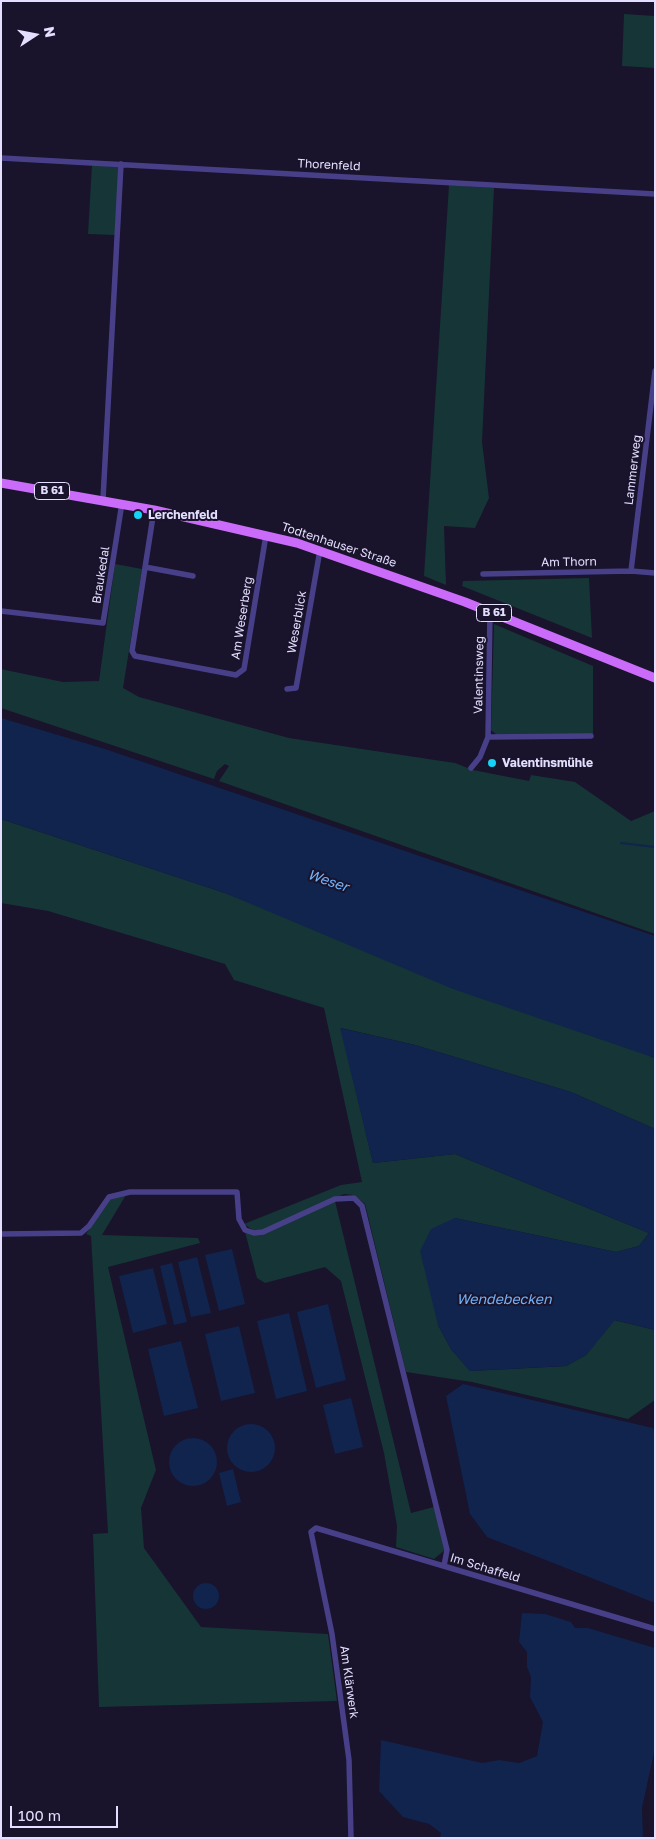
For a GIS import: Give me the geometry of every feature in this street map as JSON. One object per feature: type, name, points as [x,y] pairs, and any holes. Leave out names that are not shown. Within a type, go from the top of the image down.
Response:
[{"type":"main road","name":"Todtenhauser Straße","points":[[1,483],[103,499],[266,535],[320,550],[490,612],[655,678]]},
{"type":"street","name":"Thorenfeld","points":[[1,158],[655,194]]},
{"type":"street","points":[[103,499],[121,164]]},
{"type":"street","name":"Lammerweg","points":[[631,571],[655,371]]},
{"type":"street","name":"Braukedal","points":[[1,611],[103,622],[122,503]]},
{"type":"street","points":[[154,510],[145,567],[193,576]]},
{"type":"street","name":"Am Weserberg","points":[[145,567],[133,654],[236,675],[244,669],[266,535]]},
{"type":"street","name":"Weserblick","points":[[287,689],[296,688],[320,550]]},
{"type":"street","name":"Am Thorn","points":[[483,574],[631,571],[655,573]]},
{"type":"street","name":"Valentinsweg","points":[[471,768],[480,757],[488,737],[490,612]]},
{"type":"street","points":[[488,737],[591,736]]},
{"type":"street","points":[[1,1234],[81,1232],[89,1226],[109,1196],[130,1192],[237,1192],[239,1219],[245,1230],[254,1233],[263,1232],[334,1199],[354,1198],[362,1206],[447,1550],[444,1566]]},
{"type":"street","name":"Im Schaffeld","points":[[311,1532],[316,1528],[655,1629]]},
{"type":"street","name":"Am Klärwerk","points":[[311,1532],[332,1634],[342,1702],[349,1760],[351,1838]]},
{"type":"green space","points":[[624,14],[655,16],[655,68],[622,66]]},
{"type":"green space","points":[[92,165],[119,167],[115,235],[88,234]]},
{"type":"green space","points":[[449,185],[494,188],[482,442],[489,498],[475,528],[444,526],[446,585],[424,576]]},
{"type":"green space","points":[[115,564],[142,569],[123,688],[139,697],[289,738],[455,763],[473,770],[529,781],[531,775],[575,782],[631,821],[655,811],[655,934],[219,781],[229,766],[225,764],[217,771],[214,779],[1,708],[1,669],[63,682],[99,681]]},
{"type":"green space","points":[[589,578],[592,638],[462,586],[463,581]]},
{"type":"green space","points":[[494,624],[593,666],[593,734],[497,735],[491,730]]},
{"type":"green space","points":[[1,819],[225,893],[655,1058],[655,1129],[571,1092],[415,1045],[341,1028],[373,1163],[455,1154],[649,1233],[639,1246],[616,1252],[455,1218],[438,1325],[451,1349],[470,1371],[566,1366],[586,1355],[614,1320],[655,1330],[655,1400],[628,1419],[472,1382],[406,1372],[365,1204],[354,1195],[344,1194],[263,1230],[254,1231],[244,1224],[341,1185],[362,1182],[324,1008],[234,980],[225,964],[48,911],[1,903]]},
{"type":"green space","points":[[126,1195],[102,1235],[198,1238],[200,1243],[108,1267],[156,1470],[141,1508],[144,1548],[201,1627],[328,1634],[337,1701],[99,1707],[93,1534],[108,1533],[91,1236],[86,1234],[110,1198]]},
{"type":"green space","points":[[335,1201],[411,1513],[434,1507],[445,1550],[434,1559],[396,1547],[397,1526],[384,1453],[341,1281],[325,1267],[265,1283],[257,1278],[245,1232],[254,1235]]},
{"type":"water","name":"Weser","points":[[1,718],[105,749],[655,936],[655,1058],[453,989],[225,893],[1,819]]},
{"type":"water","name":"Wendebecken","points":[[340,1028],[415,1045],[571,1092],[655,1129],[655,1330],[615,1320],[586,1355],[566,1366],[470,1371],[451,1349],[438,1325],[420,1251],[431,1229],[455,1218],[616,1252],[639,1246],[649,1233],[455,1154],[373,1163]]},
{"type":"water","points":[[232,1249],[245,1304],[219,1311],[205,1255]]},
{"type":"water","points":[[197,1257],[211,1313],[191,1317],[178,1262]]},
{"type":"water","points":[[172,1263],[187,1322],[174,1325],[160,1266]]},
{"type":"water","points":[[153,1268],[167,1324],[133,1333],[119,1276]]},
{"type":"water","points":[[328,1304],[346,1380],[316,1388],[297,1312]]},
{"type":"water","points":[[289,1313],[307,1391],[276,1399],[257,1321]]},
{"type":"water","points":[[239,1326],[255,1393],[221,1401],[205,1334]]},
{"type":"water","points":[[181,1341],[198,1408],[164,1416],[148,1349]]},
{"type":"water","points":[[463,1384],[653,1428],[655,1433],[655,1603],[487,1537],[470,1514],[446,1396]]},
{"type":"water","points":[[351,1398],[363,1447],[335,1454],[323,1405]]},
{"type":"water","points":[[246,1424],[256,1424],[268,1431],[275,1443],[275,1453],[268,1465],[256,1472],[246,1472],[238,1468],[231,1461],[227,1453],[227,1443],[231,1435],[238,1428]]},
{"type":"water","points":[[188,1438],[198,1438],[210,1445],[217,1457],[217,1467],[210,1479],[198,1486],[188,1486],[180,1482],[173,1475],[169,1467],[169,1457],[173,1449],[180,1442]]},
{"type":"water","points":[[233,1469],[241,1502],[227,1506],[219,1473]]},
{"type":"water","points":[[206,1583],[215,1587],[219,1596],[215,1605],[206,1609],[197,1605],[193,1596],[197,1587]]},
{"type":"water","points":[[522,1613],[545,1614],[571,1622],[575,1628],[588,1628],[655,1648],[655,1748],[642,1808],[643,1838],[440,1838],[441,1833],[429,1824],[403,1817],[379,1791],[381,1740],[482,1763],[499,1760],[519,1763],[537,1756],[543,1722],[530,1697],[531,1677],[527,1667],[527,1652],[519,1642]]},
{"type":"waterway","points":[[621,843],[655,847]]},
{"type":"place","name":"Lerchenfeld","points":[[138,515]]},
{"type":"place","name":"Valentinsmühle","points":[[492,763]]}]
